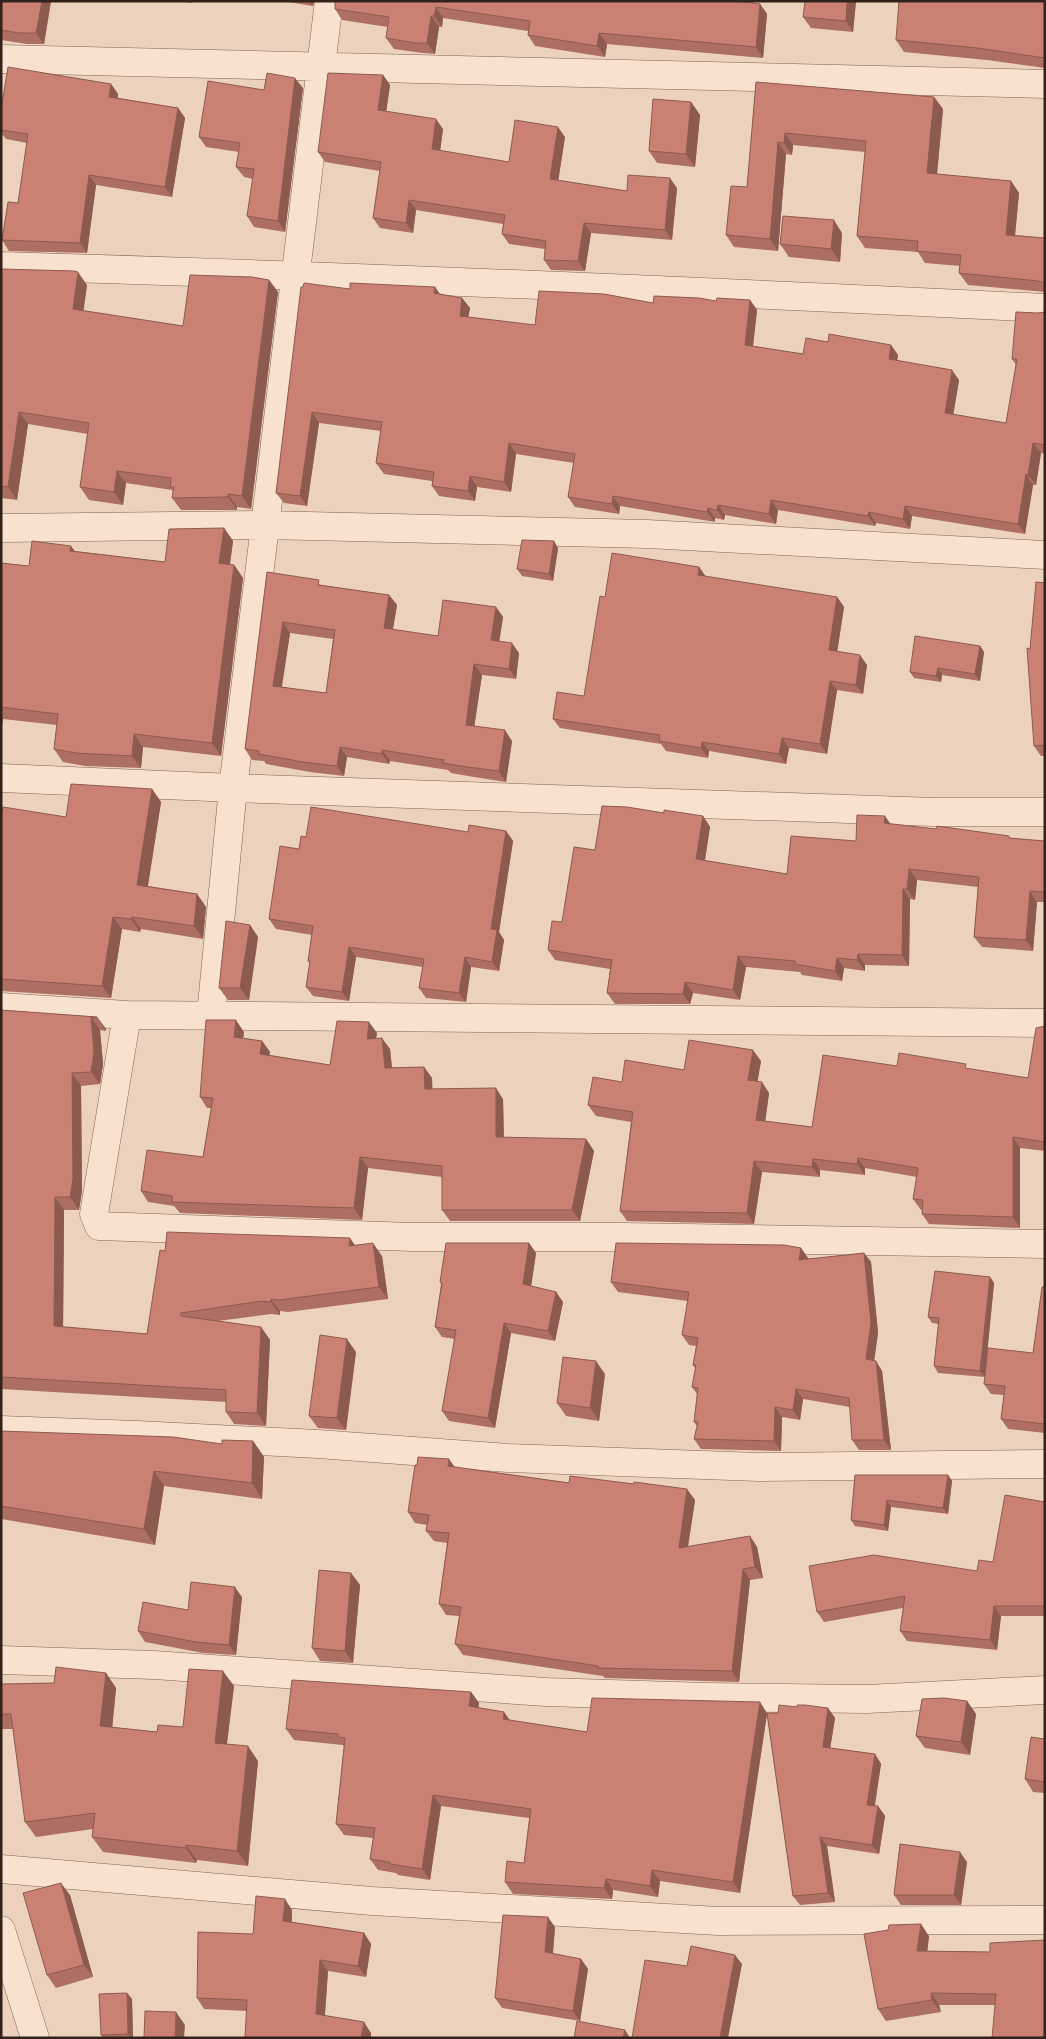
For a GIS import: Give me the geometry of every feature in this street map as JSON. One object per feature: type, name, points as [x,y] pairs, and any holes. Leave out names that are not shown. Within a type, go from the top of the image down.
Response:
[{"type":"street","points":[[211,1015],[233,788],[329,1]]},
{"type":"street","points":[[1,59],[1045,84]]},
{"type":"street","points":[[1,266],[295,275],[672,290],[1045,308]]},
{"type":"street","points":[[1,528],[265,525],[648,534],[1045,555]]},
{"type":"street","points":[[1,778],[233,788],[934,812],[1045,812]]},
{"type":"street","points":[[1,1007],[127,1015],[1045,1023]]},
{"type":"street","points":[[127,1015],[94,1214],[99,1226],[412,1237],[625,1237],[1045,1244]]},
{"type":"street","points":[[1,1430],[289,1443],[508,1458],[740,1466],[1045,1464]]},
{"type":"street","points":[[1,1660],[154,1665],[458,1684],[546,1692],[698,1697],[867,1699],[1045,1690]]},
{"type":"street","points":[[1,1868],[372,1901],[718,1921],[1045,1920]]},
{"type":"street","points":[[1,1930],[35,2038]]},
{"type":"building","points":[[1,1],[42,1],[36,33],[1,30]]},
{"type":"building","points":[[335,1],[738,1],[760,4],[756,47],[599,33],[597,46],[528,35],[530,21],[436,7],[434,16],[431,16],[427,43],[415,43],[386,38],[389,17],[335,9]]},
{"type":"building","points":[[805,1],[847,1],[846,21],[803,17]]},
{"type":"building","points":[[899,1],[1045,1],[1045,58],[978,48],[896,40]]},
{"type":"building","points":[[8,67],[111,84],[109,97],[178,108],[165,187],[89,175],[80,243],[2,240],[8,202],[18,203],[28,134],[1,130],[1,110]]},
{"type":"building","points":[[267,73],[295,78],[278,221],[247,216],[254,169],[236,167],[240,143],[199,137],[208,81],[264,90]]},
{"type":"building","points":[[328,73],[383,75],[378,110],[436,119],[432,149],[509,162],[515,120],[558,127],[550,179],[627,191],[628,175],[670,178],[665,230],[584,223],[578,261],[544,260],[546,241],[502,234],[505,215],[409,200],[406,223],[373,218],[381,162],[318,152]]},
{"type":"building","points":[[756,82],[934,97],[927,173],[1011,181],[1006,235],[1045,238],[1045,283],[959,273],[961,255],[917,251],[918,241],[857,236],[866,141],[785,133],[784,143],[778,142],[770,239],[726,235],[731,186],[747,187]]},
{"type":"building","points":[[653,99],[691,102],[686,154],[649,151]]},
{"type":"building","points":[[783,216],[834,220],[831,249],[780,244]]},
{"type":"building","points":[[1,269],[78,272],[73,309],[183,326],[190,275],[252,277],[269,280],[242,496],[228,494],[228,497],[172,498],[174,487],[170,487],[171,478],[117,471],[114,492],[80,487],[89,423],[19,412],[8,487],[1,486]]},
{"type":"building","points":[[304,283],[350,289],[350,283],[435,287],[434,293],[462,298],[460,316],[535,325],[539,291],[604,294],[653,303],[654,296],[699,298],[716,301],[717,298],[750,300],[745,345],[803,354],[806,338],[828,342],[829,334],[891,345],[889,359],[952,370],[945,413],[1006,423],[1017,359],[1012,359],[1016,312],[1045,312],[1045,445],[1033,443],[1018,524],[905,506],[903,519],[869,512],[868,516],[771,500],[769,514],[718,505],[717,510],[708,508],[707,512],[613,496],[612,504],[568,497],[575,454],[509,443],[504,482],[470,476],[468,491],[432,486],[434,472],[376,463],[382,422],[312,412],[300,496],[276,493],[301,287],[303,287]]},
{"type":"building","points":[[224,528],[219,563],[234,565],[212,743],[134,734],[132,756],[76,753],[54,749],[58,714],[1,707],[1,563],[29,566],[32,541],[71,546],[70,551],[165,562],[169,529]]},
{"type":"building","points":[[522,540],[554,541],[549,574],[517,569]]},
{"type":"building","points":[[612,553],[699,567],[698,575],[837,597],[829,650],[860,655],[856,685],[830,681],[820,744],[782,738],[779,754],[702,742],[701,748],[659,741],[660,735],[553,719],[557,692],[584,696],[600,596],[605,597]]},
{"type":"building","points":[[267,572],[319,580],[318,585],[389,595],[384,628],[438,636],[443,600],[496,607],[491,640],[512,643],[509,669],[474,664],[466,725],[505,730],[499,771],[443,763],[444,760],[382,750],[382,754],[340,747],[337,766],[259,754],[259,751],[245,749]],"holes":[[[283,622],[335,630],[326,693],[273,686]]]},
{"type":"building","points":[[1036,582],[1045,583],[1045,745],[1034,746],[1027,648],[1030,649]]},
{"type":"building","points":[[915,636],[980,646],[975,674],[938,668],[936,676],[910,672]]},
{"type":"building","points":[[71,784],[152,789],[137,885],[197,894],[194,926],[132,917],[131,919],[113,917],[102,986],[1,979],[1,817],[3,807],[66,817]]},
{"type":"building","points":[[602,806],[627,807],[664,813],[664,810],[703,816],[696,859],[787,874],[791,836],[856,841],[857,815],[885,816],[884,823],[936,829],[937,826],[1009,836],[1009,838],[1045,841],[1045,892],[1030,891],[1026,940],[974,937],[979,877],[909,869],[907,889],[903,889],[902,955],[858,954],[857,960],[837,958],[835,971],[795,964],[795,961],[738,956],[733,990],[685,982],[683,994],[607,993],[612,960],[548,950],[552,921],[562,922],[574,847],[595,850]]},
{"type":"building","points":[[311,807],[468,832],[469,825],[506,831],[491,929],[497,930],[492,962],[465,957],[459,993],[419,988],[424,959],[349,947],[342,992],[306,987],[313,926],[269,919],[280,846],[299,849],[301,836],[306,837]]},
{"type":"building","points":[[226,921],[250,925],[240,988],[219,988]]},
{"type":"building","points":[[1,1010],[97,1017],[91,1017],[94,1052],[91,1072],[72,1073],[73,1179],[70,1197],[55,1197],[54,1326],[147,1334],[160,1250],[165,1251],[167,1232],[350,1238],[349,1246],[373,1243],[379,1287],[279,1300],[271,1299],[271,1302],[262,1301],[181,1313],[181,1316],[261,1327],[257,1413],[226,1412],[226,1390],[1,1377]]},
{"type":"building","points":[[206,1020],[236,1020],[234,1037],[262,1041],[260,1054],[330,1065],[337,1021],[369,1022],[367,1039],[382,1038],[385,1068],[424,1067],[425,1089],[496,1088],[496,1137],[586,1139],[572,1210],[442,1210],[442,1166],[360,1157],[354,1208],[172,1202],[172,1196],[141,1191],[147,1150],[203,1157],[213,1098],[200,1097]]},
{"type":"building","points":[[1045,1026],[1045,1142],[1013,1137],[1013,1217],[922,1214],[923,1200],[913,1199],[918,1168],[858,1158],[857,1164],[813,1159],[812,1167],[754,1161],[747,1213],[620,1211],[633,1112],[588,1105],[593,1077],[622,1082],[625,1060],[684,1070],[689,1040],[753,1050],[748,1080],[762,1082],[756,1120],[812,1127],[823,1055],[897,1066],[899,1053],[966,1064],[965,1068],[1028,1078],[1036,1028]]},
{"type":"building","points":[[446,1243],[529,1243],[523,1284],[556,1292],[548,1331],[504,1323],[488,1418],[442,1411],[456,1330],[435,1327]]},
{"type":"building","points":[[616,1243],[784,1245],[801,1248],[799,1260],[864,1253],[871,1323],[866,1359],[876,1361],[884,1440],[852,1440],[849,1398],[796,1389],[793,1410],[775,1407],[774,1441],[694,1439],[698,1422],[694,1422],[698,1388],[692,1387],[696,1365],[693,1365],[698,1338],[682,1335],[689,1292],[611,1282]]},
{"type":"building","points":[[935,1271],[990,1277],[980,1371],[934,1366],[939,1318],[928,1317]]},
{"type":"building","points":[[1042,1287],[1045,1287],[1045,1424],[1001,1419],[1005,1386],[984,1384],[988,1348],[1033,1353]]},
{"type":"building","points":[[320,1335],[347,1339],[337,1418],[309,1416]]},
{"type":"building","points":[[563,1357],[596,1361],[590,1408],[557,1403]]},
{"type":"building","points":[[1,1431],[173,1437],[222,1444],[222,1440],[253,1441],[252,1483],[154,1471],[144,1529],[1,1506]]},
{"type":"building","points":[[418,1457],[449,1459],[448,1466],[569,1483],[570,1476],[687,1489],[679,1548],[750,1536],[755,1567],[743,1569],[732,1671],[597,1668],[598,1666],[455,1644],[461,1607],[439,1604],[449,1533],[426,1531],[429,1515],[408,1512],[415,1465],[417,1465]]},
{"type":"building","points":[[855,1475],[948,1475],[943,1508],[887,1500],[884,1525],[851,1520]]},
{"type":"building","points":[[1005,1495],[1045,1502],[1045,1606],[994,1606],[990,1640],[900,1631],[905,1596],[817,1612],[809,1566],[874,1555],[977,1571],[979,1560],[993,1562]]},
{"type":"building","points":[[319,1570],[351,1573],[345,1651],[312,1648]]},
{"type":"building","points":[[191,1582],[235,1587],[229,1645],[196,1642],[138,1631],[143,1602],[188,1610]]},
{"type":"building","points":[[56,1667],[106,1673],[100,1726],[157,1732],[158,1725],[183,1727],[189,1669],[223,1671],[215,1743],[248,1746],[237,1851],[186,1845],[186,1848],[92,1837],[95,1813],[25,1822],[11,1714],[1,1714],[1,1684],[54,1683]]},
{"type":"building","points":[[292,1680],[471,1692],[469,1706],[504,1712],[503,1719],[587,1732],[592,1698],[760,1702],[733,1882],[652,1870],[650,1886],[606,1879],[604,1888],[505,1882],[507,1861],[524,1863],[531,1809],[433,1795],[422,1869],[370,1859],[375,1828],[336,1824],[345,1738],[338,1737],[338,1734],[286,1729]]},
{"type":"building","points":[[944,1698],[967,1701],[961,1742],[916,1736],[922,1699]]},
{"type":"building","points":[[779,1705],[797,1707],[797,1705],[805,1705],[828,1708],[823,1747],[875,1754],[867,1805],[878,1806],[872,1845],[820,1837],[828,1893],[793,1896],[767,1713],[778,1713]]},
{"type":"building","points":[[1031,1737],[1045,1739],[1045,1782],[1025,1779]]},
{"type":"building","points":[[900,1844],[960,1852],[954,1895],[894,1895]]},
{"type":"building","points":[[61,1883],[84,1965],[47,1975],[23,1893]]},
{"type":"building","points":[[256,1896],[285,1899],[283,1921],[364,1933],[358,1966],[320,1960],[316,2014],[364,2022],[361,2038],[245,2038],[247,2000],[197,1998],[198,1932],[253,1934]]},
{"type":"building","points":[[503,1915],[548,1917],[545,1952],[581,1959],[573,2011],[495,1998]]},
{"type":"building","points":[[921,1924],[917,1951],[990,1952],[990,1943],[1045,1940],[1045,2038],[992,2038],[996,1994],[931,1993],[932,2000],[878,2009],[864,1934],[888,1930],[889,1925]]},
{"type":"building","points":[[691,1946],[735,1955],[720,2038],[632,2038],[645,1960],[687,1966]]},
{"type":"building","points":[[127,1993],[128,2034],[101,2035],[99,1994]]},
{"type":"building","points":[[145,2011],[176,2012],[175,2038],[144,2038]]},
{"type":"building","points":[[577,2021],[625,2030],[623,2038],[574,2038]]}]
